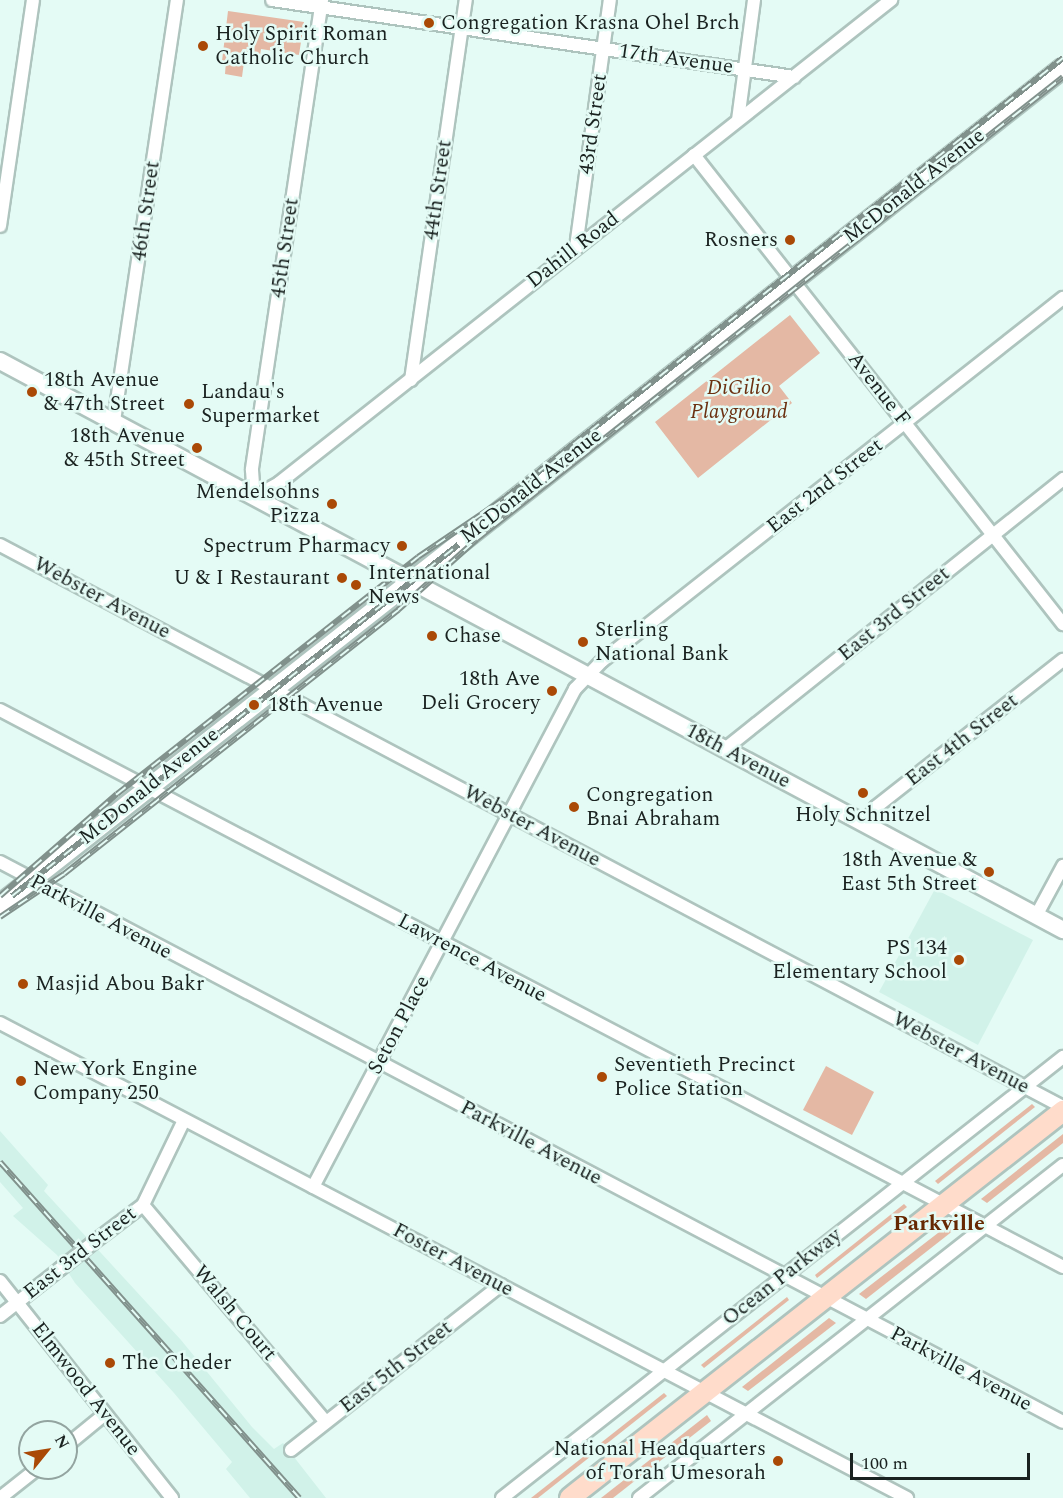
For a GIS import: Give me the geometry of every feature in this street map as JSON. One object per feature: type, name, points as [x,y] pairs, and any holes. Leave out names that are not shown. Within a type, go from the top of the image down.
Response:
[{"type":"main road","name":"McDonald Avenue","points":[[0,905],[1063,68]]},
{"type":"main road","name":"Ocean Parkway","points":[[570,1498],[1063,1109]]},
{"type":"street","points":[[0,226],[33,0]]},
{"type":"street","name":"46th Street","points":[[114,422],[177,0]]},
{"type":"street","name":"17th Avenue","points":[[272,0],[321,4],[794,77]]},
{"type":"street","name":"44th Street","points":[[411,380],[466,0]]},
{"type":"street","name":"43rd Street","points":[[576,247],[610,0]]},
{"type":"street","points":[[738,120],[743,68],[754,0]]},
{"type":"street","name":"Dahill Road","points":[[254,497],[279,483],[891,0]]},
{"type":"street","name":"45th Street","points":[[254,497],[252,470],[321,4]]},
{"type":"street","name":"Avenue F","points":[[694,155],[1063,624]]},
{"type":"street","name":"East 2nd Street","points":[[588,675],[1063,298]]},
{"type":"street","name":"18th Avenue","points":[[0,361],[1063,930]]},
{"type":"street","name":"East 3rd Street","points":[[724,749],[1063,479]]},
{"type":"street","name":"Webster Avenue","points":[[0,545],[1025,1086],[1063,1109]]},
{"type":"street","name":"East 4th Street","points":[[865,824],[876,807],[1063,660]]},
{"type":"street","name":"Seton Place","points":[[314,1187],[575,690],[588,675]]},
{"type":"street","name":"Lawrence Avenue","points":[[0,710],[1063,1267]]},
{"type":"street","name":"Parkville Avenue","points":[[0,862],[379,1064],[1063,1422]]},
{"type":"street","points":[[1036,916],[1063,866]]},
{"type":"street","name":"Foster Avenue","points":[[0,1023],[906,1498]]},
{"type":"street","name":"Ocean Parkway","points":[[502,1498],[1063,1057]]},
{"type":"street","name":"East 3rd Street","points":[[0,1316],[142,1205],[184,1120]]},
{"type":"street","points":[[639,1498],[1063,1165]]},
{"type":"street","name":"Walsh Court","points":[[142,1205],[327,1422]]},
{"type":"street","name":"Elmwood Avenue","points":[[0,1281],[172,1498]]},
{"type":"street","name":"East 5th Street","points":[[291,1449],[501,1285]]},
{"type":"street","points":[[78,1436],[105,1414]]},
{"type":"street","points":[[0,1498],[23,1480]]},
{"type":"shaded area","name":"PS 134 Elementary School","points":[[935,889],[1033,940],[978,1045],[879,992]]},
{"type":"shaded area","points":[[0,1131],[48,1185],[44,1191],[181,1340],[252,1427],[274,1449],[283,1443],[326,1498],[250,1498],[226,1469],[232,1462],[174,1393],[75,1283],[57,1255],[13,1216],[23,1208],[0,1182]]},
{"type":"green space","points":[[228,11],[304,22],[299,55],[261,49],[260,56],[245,54],[242,77],[225,74],[226,61],[222,61]]},
{"type":"green space","name":"DiGilio Playground","points":[[790,315],[820,353],[779,386],[792,403],[698,478],[655,422]]},
{"type":"green space","points":[[826,1066],[874,1092],[852,1135],[803,1110]]},
{"type":"green space","points":[[1032,1104],[1035,1107],[938,1184],[935,1181]]},
{"type":"green space","points":[[1063,1134],[1063,1143],[987,1203],[981,1199]]},
{"type":"green space","points":[[904,1204],[907,1207],[817,1278],[815,1275]]},
{"type":"green space","points":[[947,1226],[954,1230],[866,1299],[859,1294]]},
{"type":"green space","points":[[787,1297],[789,1300],[704,1368],[701,1365]]},
{"type":"green space","points":[[829,1318],[836,1323],[748,1391],[742,1387]]},
{"type":"green space","points":[[664,1393],[667,1396],[538,1498],[531,1498]]},
{"type":"green space","points":[[707,1415],[711,1421],[613,1498],[601,1498]]},
{"type":"railway","points":[[0,896],[117,794],[418,557],[504,499],[1063,58]]},
{"type":"railway","points":[[0,917],[64,874],[398,610],[477,539],[1063,77]]},
{"type":"railway","points":[[12,896],[458,545]]},
{"type":"railway","points":[[0,1162],[299,1498]]},
{"type":"place","name":"Congregation Krasna Ohel Brch","points":[[429,23]]},
{"type":"place","name":"Holy Spirit Roman Catholic Church","points":[[203,46]]},
{"type":"place","name":"Rosners","points":[[790,240]]},
{"type":"place","name":"18th Avenue & 47th Street","points":[[32,392]]},
{"type":"place","name":"Landau's Supermarket","points":[[189,404]]},
{"type":"place","name":"18th Avenue & 45th Street","points":[[197,448]]},
{"type":"place","name":"Mendelsohns Pizza","points":[[332,504]]},
{"type":"place","name":"Spectrum Pharmacy","points":[[402,546]]},
{"type":"place","name":"U & I Restaurant","points":[[342,578]]},
{"type":"place","name":"International News","points":[[356,585]]},
{"type":"place","name":"Chase","points":[[432,636]]},
{"type":"place","name":"Sterling National Bank","points":[[583,642]]},
{"type":"place","name":"18th Ave Deli Grocery","points":[[552,691]]},
{"type":"place","name":"18th Avenue","points":[[254,705]]},
{"type":"place","name":"Holy Schnitzel","points":[[863,793]]},
{"type":"place","name":"Congregation Bnai Abraham","points":[[574,807]]},
{"type":"place","name":"18th Avenue & East 5th Street","points":[[989,872]]},
{"type":"place","name":"PS 134 Elementary School","points":[[959,960]]},
{"type":"place","name":"Masjid Abou Bakr","points":[[23,984]]},
{"type":"place","name":"Seventieth Precinct Police Station","points":[[602,1077]]},
{"type":"place","name":"New York Engine Company 250","points":[[21,1081]]},
{"type":"place","name":"The Cheder","points":[[110,1363]]},
{"type":"place","name":"National Headquarters of Torah Umesorah","points":[[778,1461]]},
{"type":"district","name":"Parkville","points":[[939,1224]]}]
